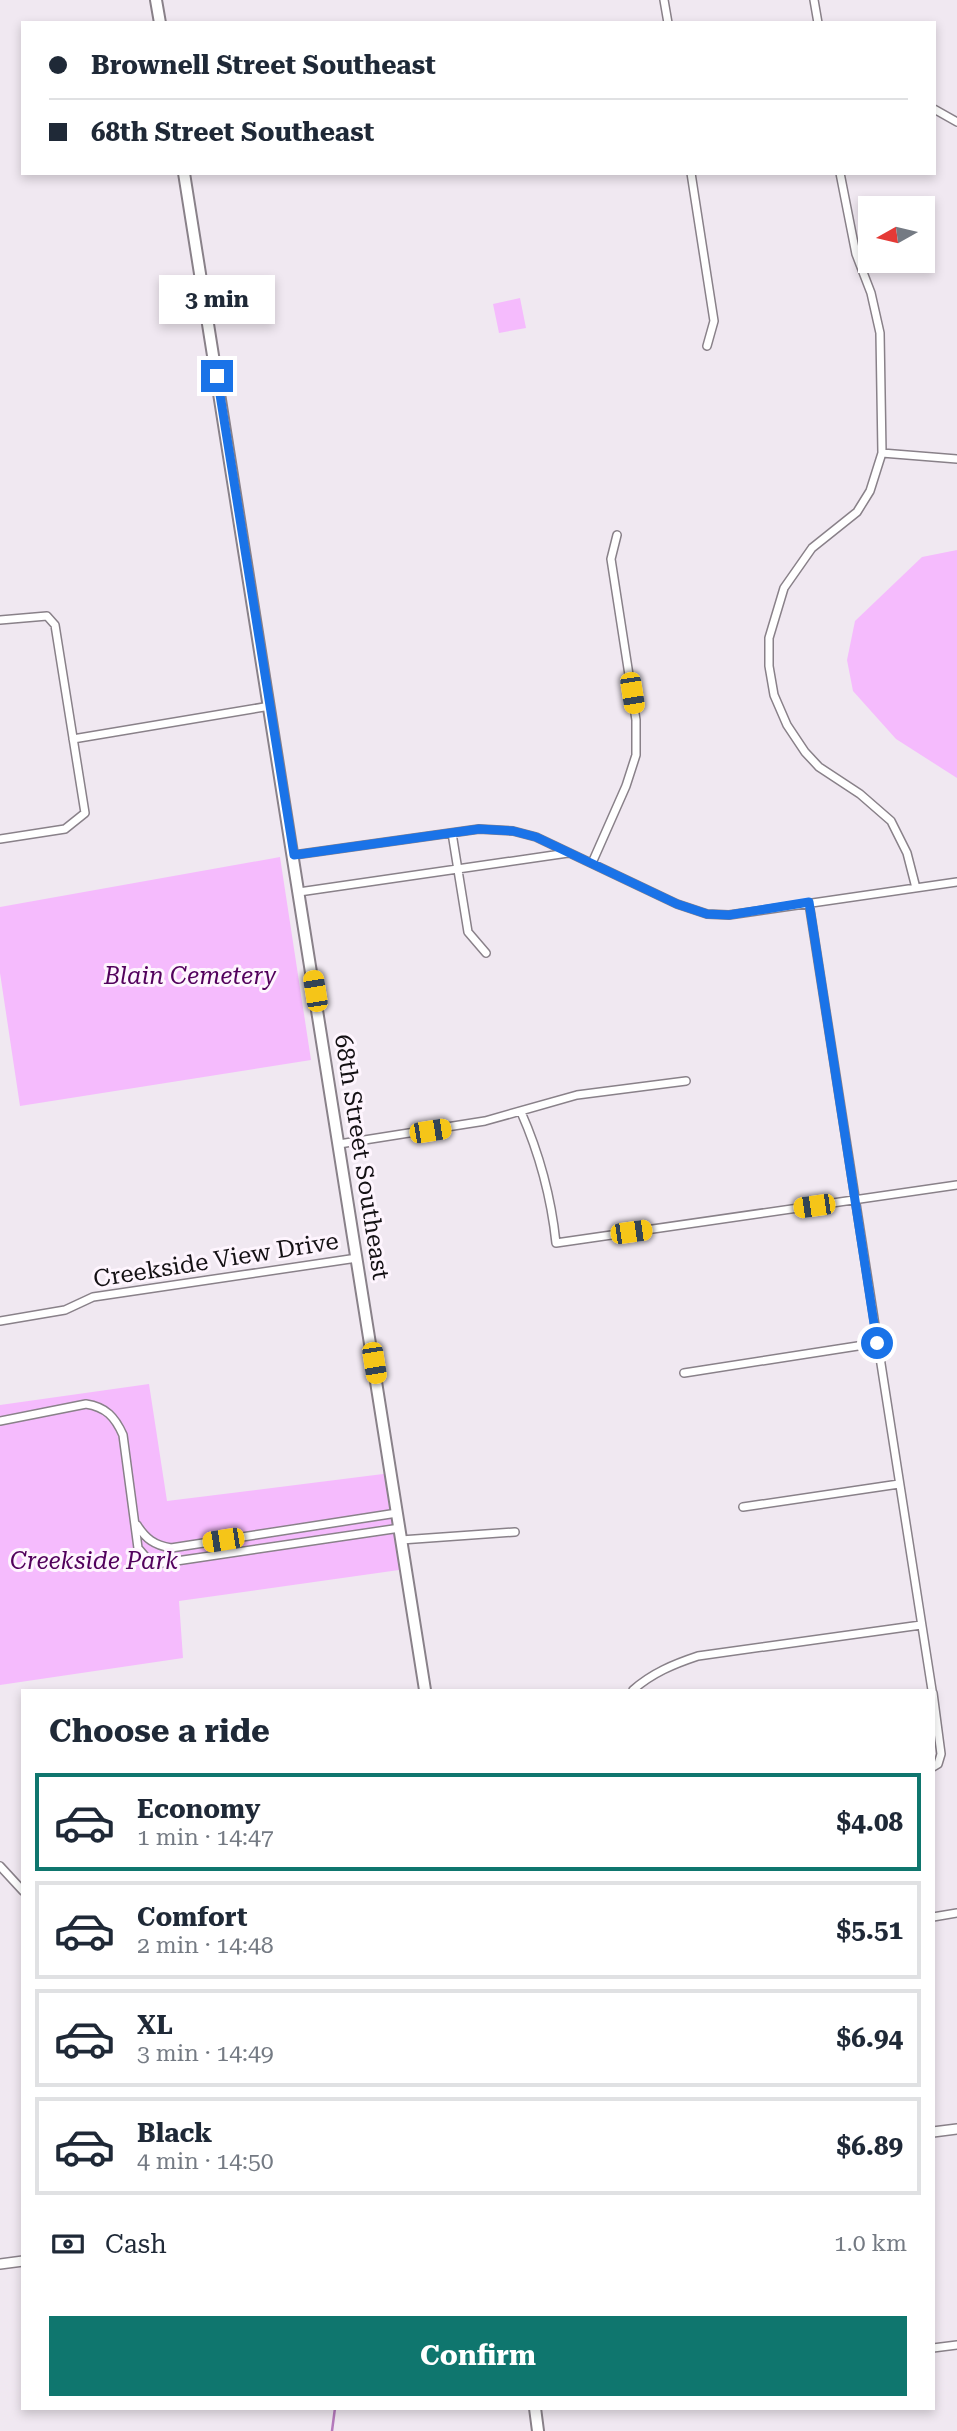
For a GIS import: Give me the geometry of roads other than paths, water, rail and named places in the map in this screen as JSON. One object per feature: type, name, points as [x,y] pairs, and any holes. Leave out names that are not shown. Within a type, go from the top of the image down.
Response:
[{"type":"main road","points":[[156,0],[160,21]]},
{"type":"main road","name":"68th Street Southeast","points":[[184,175],[425,1689]]},
{"type":"main road","points":[[535,2410],[538,2431]]},
{"type":"street","points":[[664,0],[668,21]]},
{"type":"street","points":[[814,0],[818,21]]},
{"type":"street","points":[[936,110],[957,122]]},
{"type":"street","points":[[691,175],[714,321],[707,346]]},
{"type":"street","points":[[840,175],[856,254],[871,293],[880,333],[882,453],[870,491],[857,512],[813,548],[784,588],[769,638],[769,666],[774,695],[787,725],[805,752],[820,767],[860,794],[891,821],[907,853],[916,888]]},
{"type":"street","points":[[882,453],[957,459]]},
{"type":"street","points":[[592,863],[626,786],[636,755],[636,720],[611,559],[617,535]]},
{"type":"street","points":[[0,620],[47,616],[55,625],[85,813],[65,829],[0,839]]},
{"type":"street","points":[[73,739],[270,706]]},
{"type":"street","points":[[294,855],[479,829],[513,831],[536,837],[677,904],[707,914],[729,915],[957,882]]},
{"type":"street","points":[[452,833],[468,932],[486,953]]},
{"type":"street","points":[[299,892],[569,853]]},
{"type":"street","points":[[809,902],[932,1689]]},
{"type":"street","points":[[339,1144],[450,1128],[521,1112],[543,1103],[577,1095],[686,1081]]},
{"type":"street","points":[[521,1112],[543,1168],[556,1243],[957,1185]]},
{"type":"street","name":"Creekside View Drive","points":[[0,1321],[65,1310],[93,1297],[357,1258]]},
{"type":"street","points":[[684,1373],[877,1343]]},
{"type":"street","points":[[0,1421],[86,1404],[98,1406],[108,1412],[122,1435],[138,1548],[150,1562],[156,1564],[401,1534],[515,1532]]},
{"type":"street","points":[[743,1507],[899,1484]]},
{"type":"street","points":[[136,1524],[145,1538],[156,1545],[170,1548],[397,1513]]},
{"type":"street","points":[[634,1689],[670,1665],[698,1656],[921,1625]]},
{"type":"street","points":[[935,1713],[941,1754],[935,1766]]},
{"type":"street","points":[[0,1866],[21,1889]]},
{"type":"street","points":[[0,1882],[8,1875]]},
{"type":"street","points":[[935,1917],[957,1913]]},
{"type":"street","points":[[935,2132],[957,2129]]},
{"type":"street","points":[[0,2264],[21,2261]]},
{"type":"street","points":[[935,2348],[957,2345]]},
{"type":"waterway","points":[[332,2431],[335,2410]]},
{"type":"park label","name":"Blain Cemetery","points":[[190,976]]},
{"type":"park label","name":"Creekside Park","points":[[94,1561]]}]
